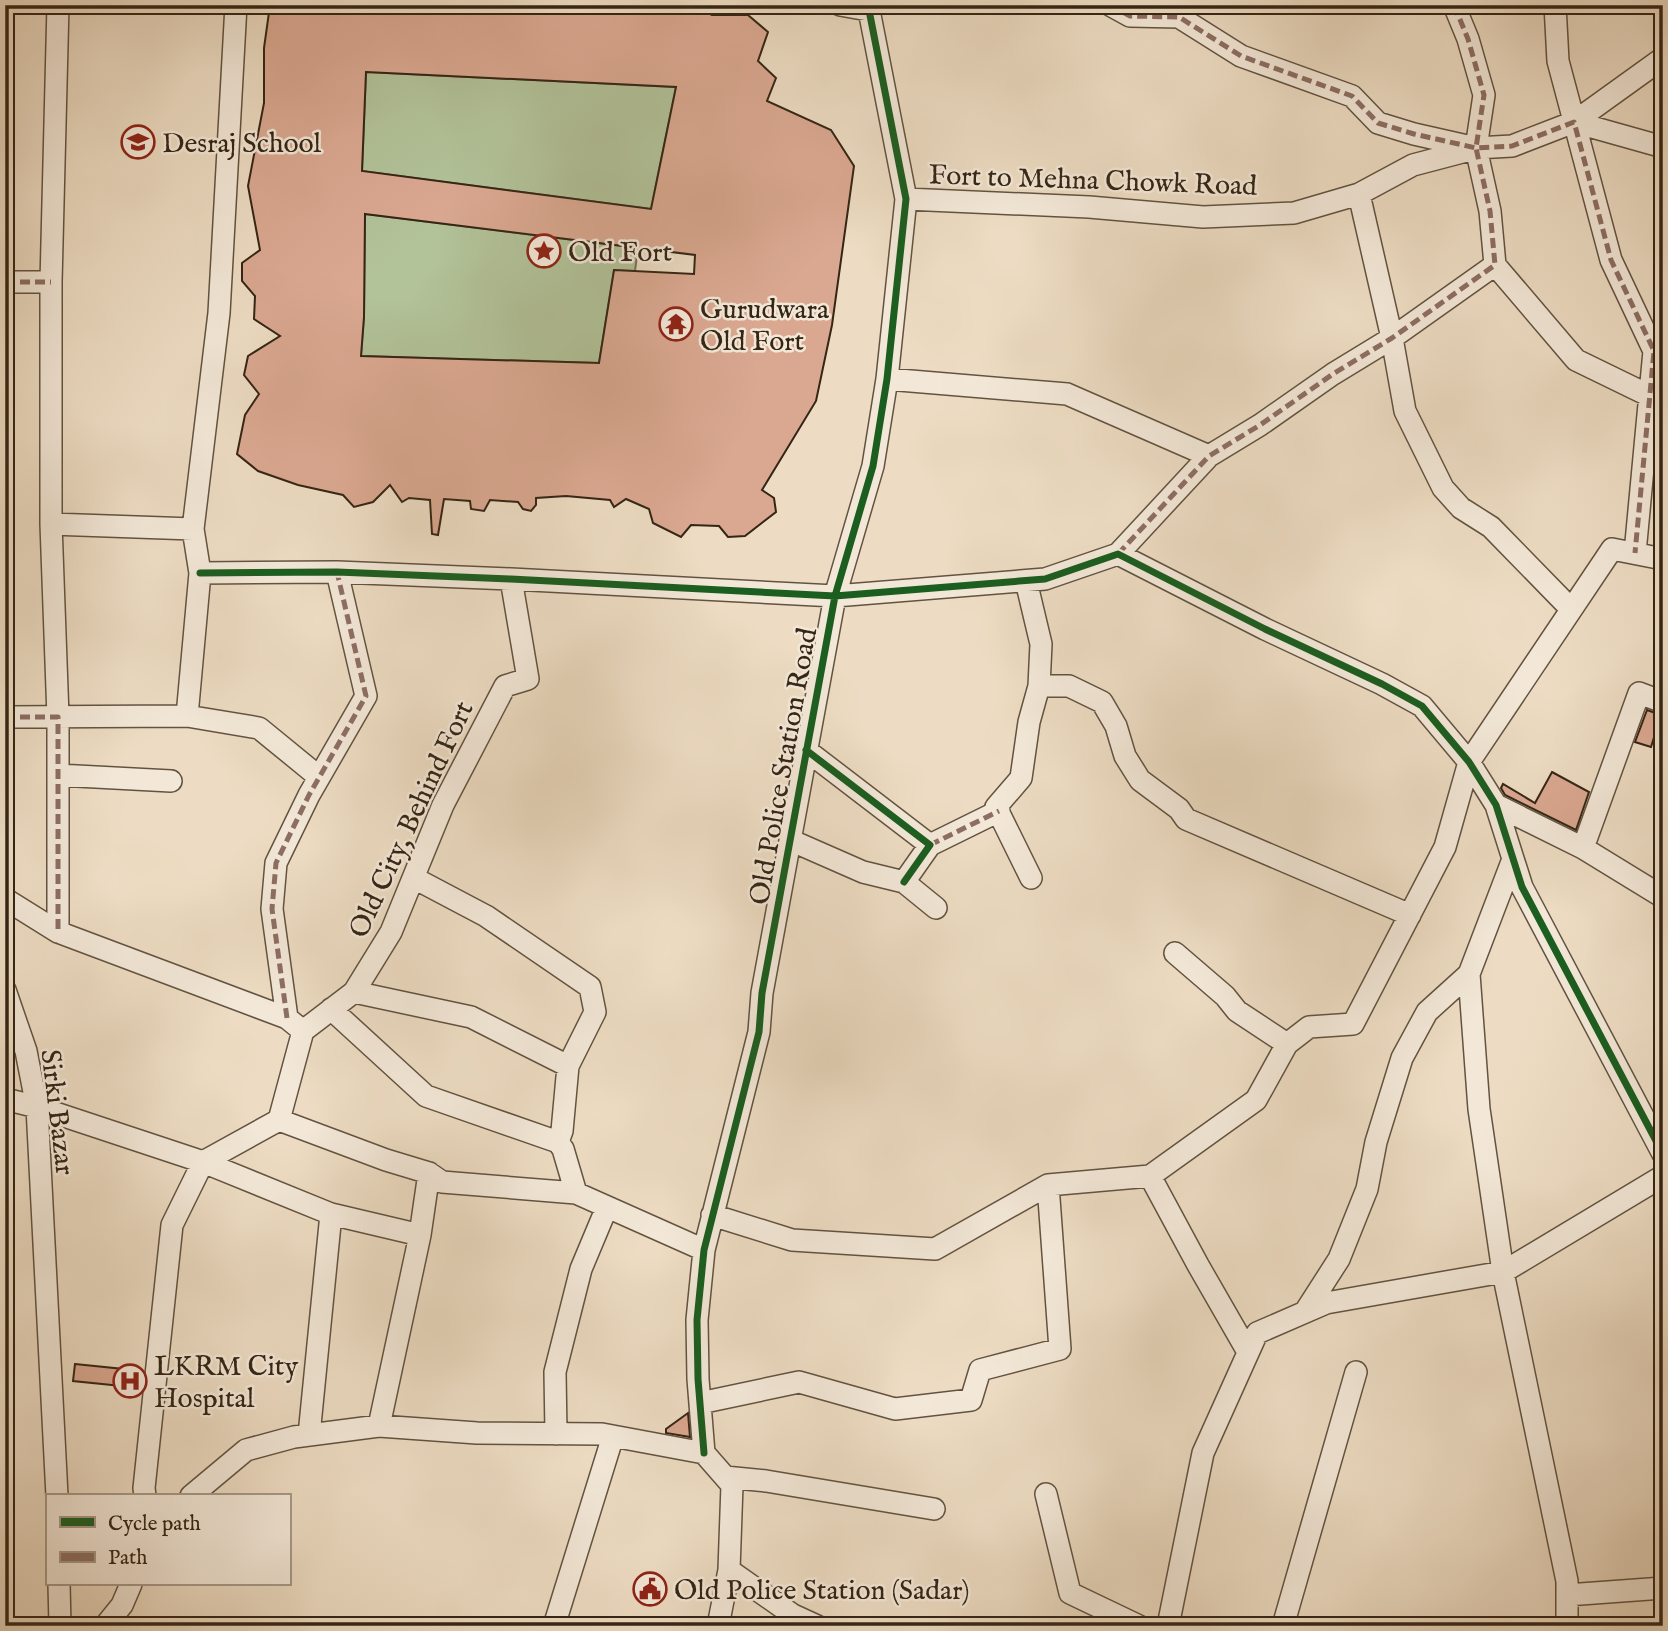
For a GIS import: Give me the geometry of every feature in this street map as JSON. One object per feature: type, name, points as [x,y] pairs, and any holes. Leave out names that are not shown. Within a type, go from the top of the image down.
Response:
[{"type":"street","points":[[58,5],[51,282],[51,524],[58,717],[58,932]]},
{"type":"street","points":[[187,716],[200,573],[193,529],[219,313],[236,5]]},
{"type":"street","points":[[840,5],[868,8]]},
{"type":"street","points":[[1110,5],[1130,16],[1179,11],[1241,55],[1352,96],[1378,123],[1476,148],[1512,146],[1574,122],[1663,58]]},
{"type":"street","points":[[1454,5],[1468,39],[1484,95],[1476,148],[1490,211],[1495,265],[1576,360],[1656,398]]},
{"type":"street","points":[[1555,5],[1558,61],[1611,260],[1654,351],[1656,398],[1635,554]]},
{"type":"street","name":"Old Police Station Road","points":[[704,1453],[697,1321],[704,1250],[760,1032],[762,993],[835,596],[873,466],[887,379],[905,199],[868,8]]},
{"type":"street","points":[[1574,122],[1663,147]]},
{"type":"street","name":"Fort to Mehna Chowk Road","points":[[905,199],[1089,207],[1203,217],[1294,213],[1359,194],[1413,164],[1476,148]]},
{"type":"street","points":[[1359,194],[1392,338],[1405,411],[1443,488],[1461,508],[1491,527],[1571,609]]},
{"type":"street","points":[[200,573],[337,572],[835,596],[1045,579],[1118,554],[1209,456],[1392,338],[1495,265]]},
{"type":"street","points":[[5,282],[51,282]]},
{"type":"street","points":[[887,379],[1067,394],[1209,456]]},
{"type":"street","points":[[51,524],[193,529]]},
{"type":"street","points":[[712,1215],[792,1240],[935,1249],[1048,1185],[1150,1177],[1256,1100],[1287,1044],[1309,1027],[1353,1024],[1445,846],[1469,762],[1571,609],[1612,549],[1663,559]]},
{"type":"street","points":[[1118,554],[1422,706],[1469,762],[1496,805],[1522,887],[1663,1154]]},
{"type":"street","points":[[279,1121],[295,1024],[272,909],[276,863],[309,794],[366,696],[337,572]]},
{"type":"street","name":"Old City, Behind Fort","points":[[295,1024],[331,1009],[354,992],[391,932],[443,805],[505,686],[528,680],[511,579]]},
{"type":"street","points":[[1026,581],[1041,644],[1039,686],[1029,722],[1021,778],[996,807],[1031,878]]},
{"type":"street","points":[[1039,686],[1069,686],[1102,702],[1116,726],[1125,756],[1140,780],[1179,809],[1186,819],[1410,915]]},
{"type":"street","points":[[1583,848],[1639,693],[1663,702]]},
{"type":"street","points":[[5,717],[187,716],[259,728],[319,777]]},
{"type":"street","points":[[806,750],[930,845]]},
{"type":"street","points":[[58,775],[171,781]]},
{"type":"street","points":[[1496,805],[1583,848],[1663,897]]},
{"type":"street","points":[[904,882],[930,845],[999,811]]},
{"type":"street","points":[[790,840],[863,872],[904,882],[936,908]]},
{"type":"street","points":[[1513,859],[1469,974],[1479,1109],[1503,1272],[1567,1581],[1567,1626]]},
{"type":"street","points":[[414,878],[486,916],[590,987],[594,1012],[568,1066],[562,1131],[558,1142]]},
{"type":"street","points":[[5,899],[58,932],[295,1024]]},
{"type":"street","points":[[1175,953],[1225,996],[1237,1011],[1287,1044]]},
{"type":"street","points":[[1306,1312],[1339,1259],[1367,1189],[1376,1142],[1402,1058],[1427,1012],[1469,974]]},
{"type":"street","name":"Sirki Bazar","points":[[5,990],[26,1051],[37,1107],[57,1494]]},
{"type":"street","points":[[354,992],[471,1017],[568,1066]]},
{"type":"street","points":[[331,1009],[426,1096],[558,1142],[563,1149],[576,1193]]},
{"type":"street","points":[[5,1099],[203,1162],[331,1214],[420,1235]]},
{"type":"street","points":[[145,1494],[172,1225],[203,1162],[279,1121],[429,1173],[442,1182],[576,1193],[704,1250]]},
{"type":"street","points":[[379,1426],[420,1235],[429,1173]]},
{"type":"street","points":[[1168,1626],[1203,1452],[1257,1333],[1326,1303],[1503,1272],[1663,1176]]},
{"type":"street","points":[[1150,1177],[1248,1352]]},
{"type":"street","points":[[700,1403],[799,1382],[895,1409],[971,1401],[980,1370],[1060,1349],[1048,1185]]},
{"type":"street","points":[[556,1434],[555,1372],[581,1269],[607,1207]]},
{"type":"street","points":[[309,1435],[331,1214]]},
{"type":"street","points":[[1283,1626],[1356,1372]]},
{"type":"street","points":[[193,1494],[246,1450],[294,1437],[379,1426],[477,1433],[602,1434],[704,1453],[732,1485],[729,1570],[718,1626]]},
{"type":"street","points":[[554,1626],[614,1436]]},
{"type":"street","points":[[724,1477],[934,1509]]},
{"type":"street","points":[[1046,1494],[1070,1593],[1139,1626]]},
{"type":"street","points":[[729,1570],[793,1615],[817,1626]]},
{"type":"street","points":[[59,1586],[60,1626]]},
{"type":"street","points":[[105,1626],[122,1605],[130,1586]]},
{"type":"street","points":[[1567,1595],[1663,1588]]},
{"type":"green space","points":[[366,72],[676,87],[651,209],[362,171]]},
{"type":"green space","points":[[365,214],[638,248],[635,271],[614,270],[599,363],[361,356]]},
{"type":"building","points":[[270,5],[691,5],[712,15],[748,15],[768,32],[758,61],[776,78],[767,101],[831,130],[854,166],[832,325],[816,401],[762,490],[774,498],[776,512],[745,536],[728,537],[719,526],[691,525],[681,537],[653,523],[649,509],[626,499],[614,507],[610,500],[566,496],[536,498],[536,505],[531,511],[523,509],[518,502],[490,500],[484,511],[471,509],[470,501],[444,499],[438,535],[432,534],[430,500],[409,498],[402,502],[390,485],[373,502],[354,507],[343,495],[298,485],[258,471],[237,454],[245,415],[259,394],[244,375],[248,356],[280,336],[254,319],[255,296],[242,281],[242,263],[260,250],[248,186],[264,103],[264,48]],"holes":[[[366,72],[676,87],[651,209],[362,171]],[[365,214],[695,255],[694,274],[614,270],[599,363],[361,356]]]},
{"type":"building","points":[[1647,710],[1661,715],[1651,747],[1635,742]]},
{"type":"building","points":[[1552,772],[1589,792],[1576,830],[1505,795],[1501,788],[1503,784],[1535,803]]},
{"type":"building","points":[[75,1364],[143,1371],[141,1388],[73,1381]]},
{"type":"building","points":[[688,1413],[690,1437],[666,1433],[666,1429]]},
{"type":"marked path","points":[[1110,5],[1130,16],[1179,17],[1241,56],[1352,96],[1378,123],[1414,134],[1476,148],[1512,146],[1574,122],[1611,260],[1654,351],[1635,553]]},
{"type":"marked path","points":[[1118,554],[1209,456],[1392,338],[1495,265],[1490,211],[1476,148],[1484,95],[1468,39],[1454,5]]},
{"type":"marked path","points":[[5,282],[51,282]]},
{"type":"marked path","points":[[287,1018],[272,909],[276,863],[309,795],[366,696],[337,572]]},
{"type":"marked path","points":[[5,717],[58,717],[58,932]]},
{"type":"marked path","points":[[930,845],[999,811]]},
{"type":"cycle path","points":[[704,1453],[698,1379],[697,1320],[704,1250],[759,1032],[762,993],[835,596],[873,466],[887,379],[906,199],[868,5]]},
{"type":"cycle path","points":[[200,573],[337,572],[835,596],[1045,579],[1118,554],[1422,706],[1469,762],[1496,805],[1522,887],[1663,1154]]},
{"type":"cycle path","points":[[806,750],[930,845],[904,882]]},
{"type":"place","name":"Desraj School","points":[[138,142]]},
{"type":"place","name":"Old Fort","points":[[544,251]]},
{"type":"place","name":"Gurudwara Old Fort","points":[[676,324]]},
{"type":"place","name":"LKRM City Hospital","points":[[130,1381]]},
{"type":"place","name":"Old Police Station (Sadar)","points":[[650,1589]]}]
